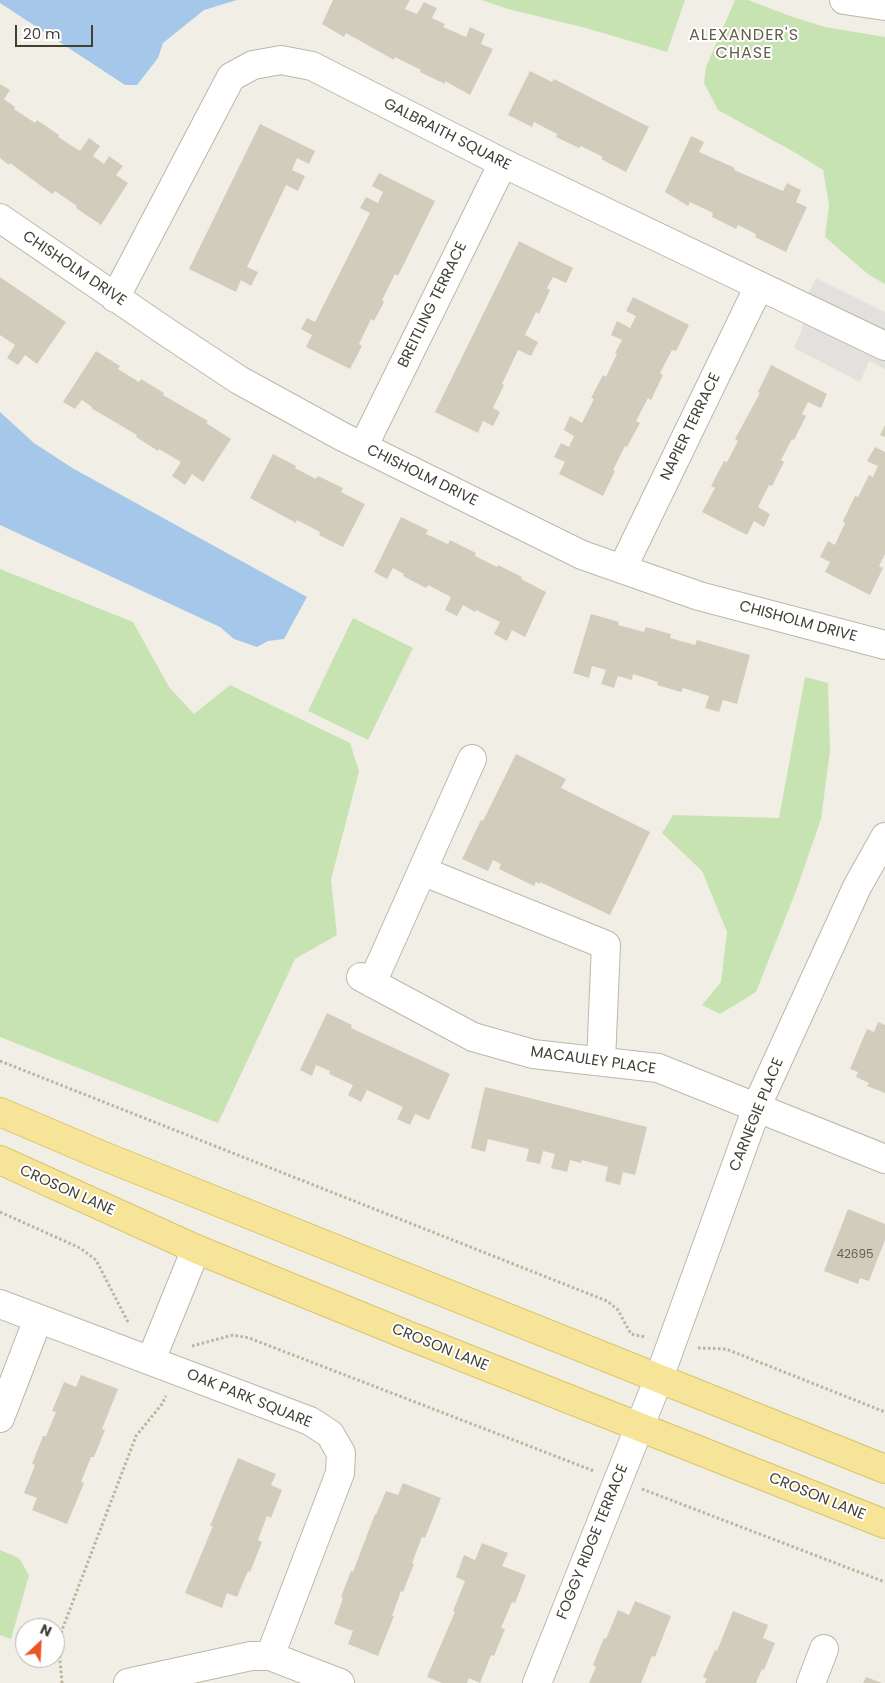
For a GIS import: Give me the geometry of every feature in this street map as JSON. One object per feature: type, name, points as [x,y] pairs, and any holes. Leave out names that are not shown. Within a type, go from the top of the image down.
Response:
[{"type":"main road","points":[[0,1112],[654,1390],[885,1469]]},
{"type":"main road","name":"CROSON LANE","points":[[0,1160],[196,1249],[885,1524]]},
{"type":"street","points":[[844,0],[885,6]]},
{"type":"street","name":"GALBRAITH SQUARE","points":[[116,298],[231,77],[253,65],[280,60],[312,66],[503,163],[885,346]]},
{"type":"street","name":"BREITLING TERRACE","points":[[363,447],[503,163]]},
{"type":"street","name":"CHISHOLM DRIVE","points":[[0,218],[240,380],[363,447],[582,555],[699,596],[885,645]]},
{"type":"street","name":"NAPIER TERRACE","points":[[622,569],[759,286]]},
{"type":"street","points":[[472,759],[422,871],[606,945],[601,1062]]},
{"type":"street","name":"CARNEGIE PLACE","points":[[654,1390],[757,1108],[857,887],[885,837]]},
{"type":"street","name":"MACAULEY PLACE","points":[[422,871],[367,980],[473,1037],[533,1054],[658,1068],[885,1159]]},
{"type":"street","points":[[155,1349],[196,1249]]},
{"type":"street","name":"OAK PARK SQUARE","points":[[0,1304],[38,1319],[155,1349],[177,1370],[310,1421],[330,1434],[341,1453],[340,1473],[270,1656]]},
{"type":"street","points":[[0,1418],[38,1319]]},
{"type":"street","name":"FOGGY RIDGE TERRACE","points":[[537,1683],[654,1390]]},
{"type":"street","points":[[811,1683],[824,1649]]},
{"type":"street","points":[[128,1683],[251,1656],[270,1656],[340,1683]]},
{"type":"path","points":[[0,1061],[607,1301],[618,1310],[631,1334],[705,1350],[726,1349],[885,1412]]},
{"type":"path","points":[[0,1212],[80,1248],[96,1260],[131,1328],[155,1349]]},
{"type":"path","points":[[62,1683],[59,1649],[62,1630],[136,1436],[162,1404],[188,1348],[234,1335],[249,1338],[885,1582]]},
{"type":"green space","points":[[481,0],[685,0],[667,52]]},
{"type":"green space","points":[[735,0],[748,0],[825,27],[885,37],[885,284],[869,275],[825,237],[829,205],[823,170],[718,110],[704,83],[706,67]]},
{"type":"green space","points":[[0,569],[133,622],[169,687],[194,714],[230,685],[350,743],[359,771],[331,880],[337,935],[295,959],[218,1123],[0,1037]]},
{"type":"green space","points":[[353,618],[413,648],[368,740],[308,711]]},
{"type":"green space","points":[[805,677],[828,683],[830,751],[821,819],[796,891],[756,992],[720,1014],[702,1005],[721,982],[727,932],[702,871],[662,833],[673,815],[779,818]]},
{"type":"green space","points":[[0,1550],[19,1558],[29,1575],[17,1618],[15,1618],[11,1639],[0,1635]]},
{"type":"shaded area","points":[[816,278],[885,312],[885,369],[869,361],[860,382],[794,348],[802,329],[808,294]]},
{"type":"water","points":[[0,0],[237,0],[204,10],[163,43],[158,58],[137,85],[125,85],[0,3]]},
{"type":"water","points":[[0,412],[34,443],[74,469],[307,597],[284,639],[268,641],[257,647],[234,639],[220,627],[0,525]]},
{"type":"building","points":[[333,0],[410,0],[405,9],[417,14],[424,2],[437,8],[432,18],[445,24],[443,27],[466,37],[470,27],[485,34],[481,44],[493,49],[470,95],[445,81],[445,84],[420,72],[421,70],[395,57],[394,60],[346,33],[344,37],[322,24]]},
{"type":"building","points":[[530,71],[552,82],[554,79],[649,127],[626,172],[581,146],[579,148],[556,137],[557,134],[534,122],[532,127],[508,115]]},
{"type":"building","points":[[0,84],[10,90],[4,99],[15,107],[14,109],[35,123],[37,120],[59,135],[58,137],[80,151],[89,138],[100,146],[93,156],[104,164],[109,156],[123,166],[116,175],[128,183],[101,225],[55,191],[52,194],[10,163],[9,165],[0,158]]},
{"type":"building","points":[[260,124],[315,151],[309,164],[297,158],[292,170],[305,176],[298,191],[286,185],[247,267],[258,272],[251,286],[241,280],[236,292],[189,269]]},
{"type":"building","points":[[691,136],[704,142],[699,152],[735,168],[734,170],[783,191],[787,183],[801,190],[796,202],[807,207],[786,252],[755,237],[756,234],[738,225],[736,229],[712,217],[713,213],[690,202],[688,206],[665,192]]},
{"type":"building","points":[[379,173],[435,201],[398,276],[395,274],[374,321],[371,319],[359,344],[362,346],[350,369],[306,347],[312,335],[301,329],[307,318],[315,322],[370,213],[360,208],[366,197],[378,203],[383,192],[372,186]]},
{"type":"building","points":[[519,241],[573,268],[566,283],[553,277],[547,288],[550,290],[539,314],[536,312],[525,335],[538,342],[531,356],[518,350],[493,408],[500,412],[493,426],[483,421],[478,433],[435,412]]},
{"type":"building","points":[[0,277],[66,322],[37,364],[25,355],[18,365],[7,358],[15,345],[0,335]]},
{"type":"building","points":[[633,297],[689,325],[676,351],[672,350],[660,373],[663,375],[651,400],[648,398],[636,421],[640,423],[627,447],[625,446],[603,496],[559,474],[565,462],[554,457],[561,443],[569,447],[574,436],[564,430],[570,416],[582,423],[594,399],[591,398],[603,375],[606,377],[622,340],[611,335],[617,321],[630,328],[636,316],[626,311]]},
{"type":"building","points":[[96,351],[120,366],[118,369],[139,382],[141,379],[164,393],[163,395],[208,421],[206,423],[231,439],[203,482],[192,474],[185,485],[172,476],[181,462],[159,449],[158,451],[136,437],[137,435],[91,408],[82,400],[75,409],[63,402]]},
{"type":"building","points":[[771,365],[827,394],[821,408],[808,402],[802,414],[806,416],[781,460],[784,462],[772,486],[769,485],[758,507],[770,514],[764,527],[754,521],[747,535],[702,512],[715,488],[711,486],[724,461],[727,462],[738,441],[735,439],[760,393],[758,392]]},
{"type":"building","points":[[885,425],[885,437],[880,435]]},
{"type":"building","points":[[875,447],[885,452],[885,554],[879,566],[883,568],[870,595],[825,572],[830,562],[820,557],[828,541],[835,545],[845,523],[843,521],[855,496],[858,497],[869,475],[873,477],[878,466],[867,461]]},
{"type":"building","points":[[273,454],[316,479],[318,476],[343,488],[341,492],[365,504],[343,547],[319,535],[320,532],[297,520],[296,523],[250,498]]},
{"type":"building","points":[[401,517],[428,530],[426,534],[448,544],[450,540],[476,553],[475,556],[522,577],[521,579],[546,592],[525,637],[512,630],[507,641],[494,634],[500,622],[463,605],[457,616],[445,610],[451,597],[428,585],[426,588],[403,576],[404,574],[393,568],[387,579],[374,572]]},
{"type":"building","points":[[591,614],[619,622],[618,625],[644,632],[646,627],[671,634],[670,638],[695,645],[697,640],[750,655],[737,704],[723,700],[719,712],[705,708],[709,696],[683,688],[681,692],[657,685],[658,682],[633,674],[632,680],[618,676],[614,688],[601,684],[606,670],[592,666],[589,678],[573,673]]},
{"type":"building","points":[[516,754],[566,779],[561,788],[650,832],[610,915],[540,882],[540,884],[536,882],[534,886],[499,869],[501,864],[493,860],[488,871],[462,859]]},
{"type":"building","points":[[327,1013],[352,1025],[351,1028],[450,1074],[429,1120],[415,1114],[410,1125],[397,1119],[403,1107],[367,1090],[361,1102],[348,1095],[353,1085],[329,1074],[330,1071],[316,1065],[312,1076],[300,1070]]},
{"type":"building","points":[[878,1022],[885,1025],[885,1093],[867,1086],[869,1083],[856,1077],[858,1072],[850,1069],[867,1029],[874,1032]]},
{"type":"building","points":[[485,1087],[647,1127],[635,1175],[623,1172],[620,1185],[605,1181],[608,1167],[582,1160],[581,1163],[570,1160],[567,1172],[551,1168],[555,1154],[543,1151],[540,1164],[526,1161],[529,1149],[488,1139],[485,1152],[471,1148]]},
{"type":"building","points":[[848,1209],[885,1224],[885,1240],[869,1281],[860,1278],[858,1284],[824,1271]]},
{"type":"building","points":[[81,1375],[118,1389],[102,1429],[105,1430],[94,1457],[91,1457],[81,1482],[84,1483],[67,1524],[32,1510],[37,1498],[24,1493],[35,1465],[32,1464],[43,1436],[46,1436],[56,1412],[52,1411],[64,1382],[76,1387]]},
{"type":"building","points":[[238,1458],[276,1474],[271,1485],[282,1490],[271,1518],[267,1516],[258,1540],[262,1542],[250,1572],[248,1571],[237,1597],[227,1593],[222,1608],[185,1593],[213,1526],[210,1526]]},
{"type":"building","points":[[403,1483],[441,1498],[425,1538],[422,1537],[412,1563],[414,1564],[403,1592],[401,1591],[392,1616],[394,1616],[378,1656],[348,1644],[353,1631],[334,1624],[343,1598],[341,1597],[351,1571],[353,1572],[375,1514],[386,1491],[398,1495]]},
{"type":"building","points":[[482,1543],[508,1553],[502,1566],[526,1575],[515,1603],[512,1602],[501,1628],[505,1629],[494,1656],[491,1655],[480,1683],[469,1678],[467,1683],[442,1683],[427,1677],[455,1612],[453,1611],[465,1581],[456,1577],[464,1555],[475,1560]]},
{"type":"building","points":[[635,1601],[671,1616],[655,1657],[652,1656],[641,1683],[589,1683],[596,1667],[593,1665],[618,1610],[629,1615]]},
{"type":"building","points":[[733,1611],[768,1625],[763,1638],[775,1643],[764,1670],[762,1669],[756,1683],[705,1683],[707,1679],[703,1677],[715,1650],[717,1651]]},
{"type":"building","points":[[866,1677],[882,1683],[863,1683]]},
{"type":"district","name":"ALEXANDER'S CHASE","points":[[744,45]]}]
